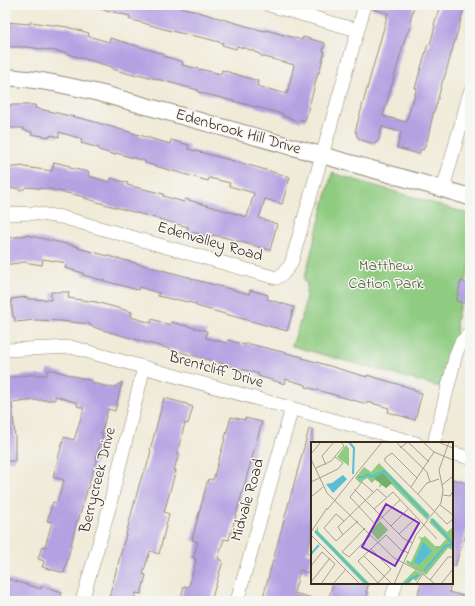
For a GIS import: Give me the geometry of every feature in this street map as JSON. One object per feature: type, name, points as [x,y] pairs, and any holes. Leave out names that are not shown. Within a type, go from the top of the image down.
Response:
[{"type":"street","points":[[269,5],[357,30]]},
{"type":"street","points":[[321,156],[365,5]]},
{"type":"street","name":"Edenbrook Hill Drive","points":[[5,77],[50,82],[103,94],[470,197]]},
{"type":"street","points":[[443,189],[470,92]]},
{"type":"street","name":"Edenvalley Road","points":[[5,214],[32,213],[61,217],[276,278],[283,274],[290,264],[321,156]]},
{"type":"street","points":[[434,442],[456,354],[462,342],[468,335],[470,335]]},
{"type":"street","name":"Brentcliff Drive","points":[[5,350],[71,347],[412,442]]},
{"type":"street","name":"Berrycreek Drive","points":[[82,601],[108,512],[144,367]]},
{"type":"street","name":"Midvale Road","points":[[237,601],[292,408]]},
{"type":"street","points":[[453,453],[470,458]]},
{"type":"street","points":[[391,601],[396,584]]},
{"type":"green space","name":"Matthew Cation Park","points":[[332,173],[470,214],[470,264],[456,321],[457,336],[440,387],[292,346],[304,310],[307,284],[304,280]]},
{"type":"building","points":[[99,5],[174,5],[260,30],[266,30],[302,40],[303,37],[325,43],[323,51],[325,51],[305,121],[301,119],[301,122],[283,116],[283,114],[198,92],[198,90],[138,74],[137,76],[112,69],[112,67],[68,53],[28,47],[5,47],[5,22],[30,24],[30,22],[67,27],[89,33],[88,36],[109,42],[110,38],[164,54],[164,56],[183,62],[182,65],[221,74],[222,70],[258,81],[257,86],[287,94],[294,65],[261,56],[254,51],[237,46],[236,49],[222,45],[223,43],[171,31],[129,19],[130,16],[98,8]]},
{"type":"building","points":[[373,5],[414,6],[410,28],[406,35],[383,116],[406,122],[417,88],[415,88],[428,44],[430,45],[440,5],[465,5],[434,110],[427,141],[423,150],[421,149],[419,154],[397,148],[401,132],[382,127],[378,141],[374,144],[359,139],[356,134],[357,132],[355,132],[388,13],[372,9]]},
{"type":"building","points":[[5,105],[36,105],[35,108],[88,120],[170,144],[171,140],[189,145],[188,149],[290,177],[282,204],[265,199],[259,218],[277,224],[270,250],[223,237],[213,235],[212,237],[187,231],[188,227],[84,198],[85,197],[48,189],[26,187],[19,190],[18,188],[5,189],[5,168],[23,166],[52,171],[54,162],[70,166],[70,168],[89,172],[88,176],[110,182],[111,178],[128,183],[127,185],[164,194],[163,196],[184,202],[185,199],[247,217],[254,193],[229,186],[230,183],[209,178],[208,181],[145,163],[145,161],[99,150],[99,148],[81,143],[82,139],[59,132],[59,137],[51,135],[50,137],[31,134],[32,132],[23,130],[24,128],[5,128]]},
{"type":"building","points":[[26,235],[79,247],[78,248],[249,294],[250,290],[268,295],[267,299],[294,307],[287,331],[196,306],[196,304],[158,296],[159,293],[139,287],[138,290],[83,275],[83,273],[65,268],[67,263],[43,259],[42,265],[24,262],[5,265],[5,239]]},
{"type":"building","points":[[461,281],[470,284],[470,305],[456,301]]},
{"type":"building","points":[[51,292],[69,292],[68,298],[96,302],[132,312],[131,317],[151,323],[152,319],[170,325],[171,322],[207,331],[206,338],[227,343],[228,340],[245,345],[246,343],[303,357],[302,358],[367,377],[367,375],[414,389],[414,391],[422,393],[415,420],[388,412],[389,408],[368,402],[367,404],[306,387],[306,385],[286,379],[285,384],[258,376],[259,374],[99,329],[89,325],[90,324],[36,320],[15,322],[11,299],[28,297],[28,299],[51,300]]},
{"type":"building","points":[[47,370],[52,370],[113,388],[122,382],[115,411],[108,409],[101,434],[103,434],[96,456],[97,457],[77,521],[64,573],[42,567],[44,561],[38,559],[42,546],[45,547],[52,522],[47,521],[53,502],[57,503],[64,480],[53,477],[64,437],[74,440],[84,408],[77,406],[78,403],[55,396],[55,400],[34,400],[12,403],[15,437],[15,461],[5,461],[5,378],[29,375],[47,375]]},
{"type":"building","points":[[164,398],[193,407],[188,424],[185,423],[177,453],[179,453],[174,470],[176,470],[164,512],[169,514],[159,554],[150,551],[143,574],[146,575],[141,594],[136,593],[134,601],[108,601],[140,482],[144,470],[146,470]]},
{"type":"building","points":[[231,417],[245,420],[245,418],[262,422],[229,540],[224,539],[218,559],[223,561],[211,601],[180,601],[184,586],[189,587],[196,559],[193,558],[198,542],[192,540],[208,479],[213,480]]},
{"type":"building","points":[[309,429],[312,429],[311,537],[307,553],[311,554],[311,561],[308,573],[300,570],[294,593],[312,598],[311,601],[264,601],[265,597],[263,597]]},
{"type":"building","points":[[453,479],[470,484],[470,520],[455,567],[453,566]]},
{"type":"building","points":[[5,578],[41,589],[42,586],[62,592],[60,601],[5,601]]},
{"type":"building","points":[[333,584],[369,584],[366,592],[368,592],[366,601],[328,601]]},
{"type":"building","points":[[421,584],[451,584],[449,592],[469,598],[469,601],[416,601]]}]
